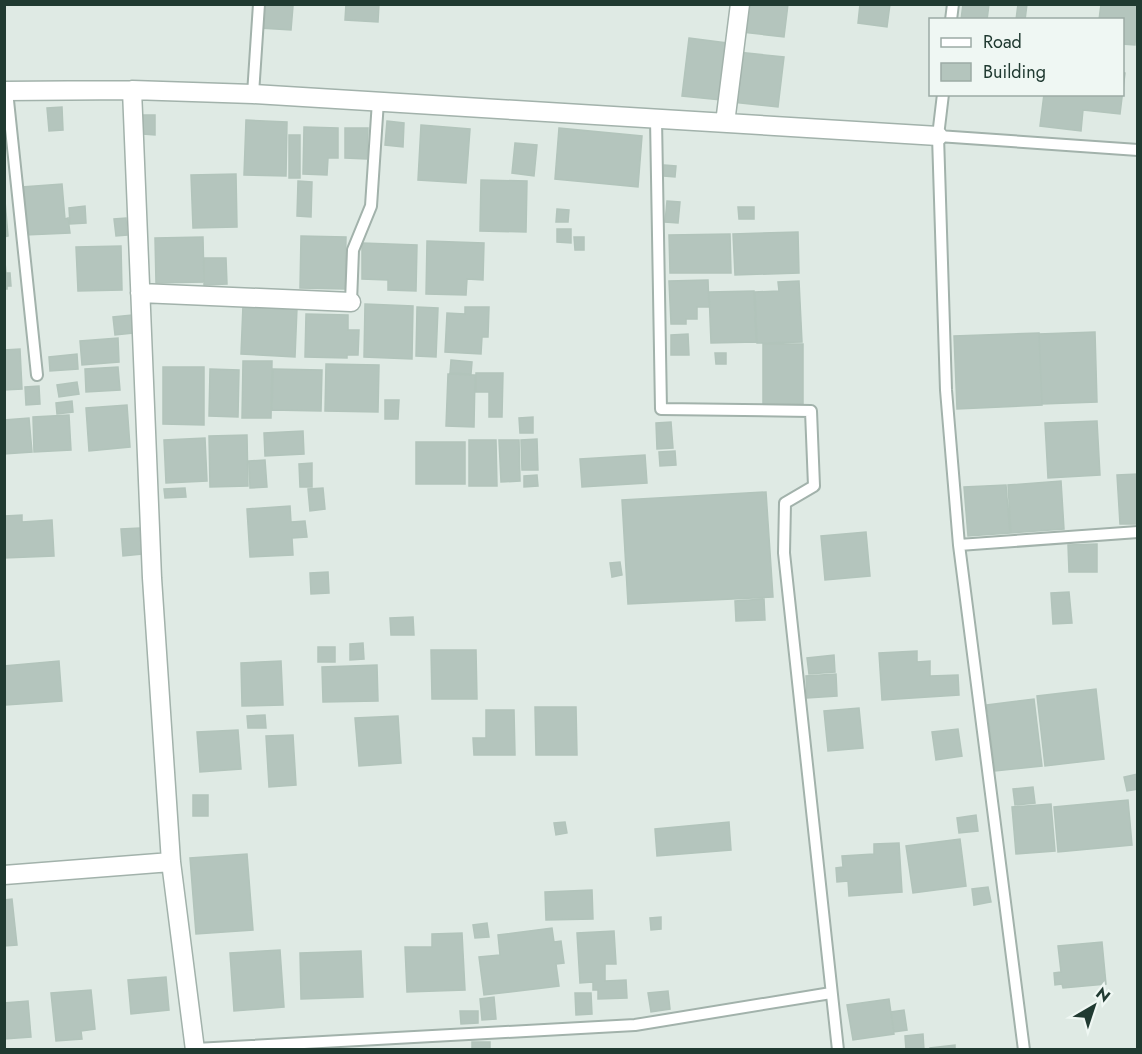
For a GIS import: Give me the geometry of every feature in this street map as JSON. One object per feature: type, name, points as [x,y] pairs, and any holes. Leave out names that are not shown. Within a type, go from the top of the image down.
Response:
[{"type":"street","points":[[725,123],[740,4]]},
{"type":"street","points":[[132,90],[152,578],[171,862],[195,1049]]},
{"type":"street","points":[[6,91],[132,90],[253,94],[938,136]]},
{"type":"street","points":[[140,293],[351,302]]},
{"type":"street","points":[[4,875],[171,862]]},
{"type":"lane","points":[[253,94],[259,4]]},
{"type":"lane","points":[[6,91],[37,375]]},
{"type":"lane","points":[[943,96],[938,136],[946,390],[959,545],[1024,1050]]},
{"type":"lane","points":[[351,302],[353,250],[372,206],[378,101]]},
{"type":"lane","points":[[656,119],[662,409],[811,411],[813,486],[785,503],[784,553],[838,1050]]},
{"type":"lane","points":[[938,136],[1137,150]]},
{"type":"lane","points":[[959,545],[1137,532]]},
{"type":"lane","points":[[195,1049],[635,1025],[831,993]]},
{"type":"building","points":[[262,4],[293,6],[291,30],[260,28]]},
{"type":"building","points":[[346,4],[379,4],[378,22],[345,20]]},
{"type":"building","points":[[746,4],[788,4],[784,37],[742,32]]},
{"type":"building","points":[[860,4],[890,4],[887,27],[858,23]]},
{"type":"building","points":[[963,4],[989,4],[987,18],[961,18]]},
{"type":"building","points":[[1018,4],[1027,4],[1025,18],[1016,18]]},
{"type":"building","points":[[1101,4],[1138,4],[1135,45],[1124,44],[1124,18],[1099,18]]},
{"type":"building","points":[[689,38],[727,43],[721,100],[682,96]]},
{"type":"building","points":[[737,52],[784,57],[778,107],[732,102]]},
{"type":"building","points":[[1044,96],[1122,96],[1120,114],[1083,110],[1081,131],[1040,126]]},
{"type":"building","points":[[62,107],[63,130],[49,131],[47,108]]},
{"type":"building","points":[[143,115],[155,115],[155,135],[143,134]]},
{"type":"building","points":[[246,120],[287,122],[286,176],[244,175]]},
{"type":"building","points":[[387,121],[404,123],[403,147],[385,145]]},
{"type":"building","points":[[421,125],[470,129],[466,183],[418,180]]},
{"type":"building","points":[[304,127],[338,128],[338,158],[328,158],[327,175],[303,174]]},
{"type":"building","points":[[345,128],[368,128],[367,159],[345,158]]},
{"type":"building","points":[[559,128],[642,136],[638,187],[555,179]]},
{"type":"building","points":[[289,135],[300,135],[300,178],[289,178]]},
{"type":"building","points":[[515,143],[537,145],[534,176],[512,173]]},
{"type":"building","points":[[664,165],[676,166],[675,177],[664,176]]},
{"type":"building","points":[[236,174],[237,227],[193,228],[191,175]]},
{"type":"building","points":[[481,180],[527,181],[526,232],[480,231]]},
{"type":"building","points":[[298,181],[312,182],[311,217],[297,216]]},
{"type":"building","points":[[62,184],[65,219],[68,218],[70,233],[25,235],[22,187]]},
{"type":"building","points":[[4,189],[8,236],[4,237]]},
{"type":"building","points":[[667,201],[680,202],[678,223],[665,222]]},
{"type":"building","points":[[85,206],[86,223],[70,224],[69,208]]},
{"type":"building","points":[[738,207],[754,207],[754,219],[739,219]]},
{"type":"building","points":[[557,209],[569,210],[568,222],[556,222]]},
{"type":"building","points":[[126,218],[127,235],[116,236],[114,219]]},
{"type":"building","points":[[557,229],[571,229],[571,243],[557,242]]},
{"type":"building","points":[[798,232],[799,273],[735,275],[733,234]]},
{"type":"building","points":[[730,234],[731,273],[670,273],[669,235]]},
{"type":"building","points":[[301,236],[346,237],[345,289],[300,288]]},
{"type":"building","points":[[203,237],[204,282],[156,283],[155,238]]},
{"type":"building","points":[[574,237],[584,237],[584,250],[575,250]]},
{"type":"building","points":[[427,241],[484,243],[483,280],[467,279],[466,295],[426,294]]},
{"type":"building","points":[[362,243],[417,245],[416,291],[388,290],[388,280],[362,279]]},
{"type":"building","points":[[121,246],[122,290],[78,291],[76,247]]},
{"type":"building","points":[[4,251],[6,273],[10,273],[11,286],[7,286],[7,289],[4,289]]},
{"type":"building","points":[[204,258],[226,258],[227,284],[204,285]]},
{"type":"building","points":[[708,280],[709,307],[697,307],[697,319],[686,319],[686,324],[671,324],[669,281]]},
{"type":"building","points":[[799,281],[802,342],[757,343],[755,292],[779,291],[778,282]]},
{"type":"building","points":[[754,291],[756,342],[711,343],[709,292]]},
{"type":"building","points":[[365,304],[413,306],[412,359],[364,357]]},
{"type":"building","points":[[243,305],[297,308],[295,357],[241,354]]},
{"type":"building","points":[[417,307],[438,308],[436,357],[416,356]]},
{"type":"building","points":[[465,307],[489,307],[488,337],[482,337],[481,354],[445,352],[447,313],[465,314]]},
{"type":"building","points":[[306,314],[348,315],[348,330],[359,330],[358,355],[347,355],[347,358],[305,357]]},
{"type":"building","points":[[132,315],[133,333],[115,335],[113,317]]},
{"type":"building","points":[[1095,332],[1097,402],[1042,404],[1039,334]]},
{"type":"building","points":[[1039,333],[1042,405],[957,409],[954,336]]},
{"type":"building","points":[[688,334],[689,355],[671,355],[671,335]]},
{"type":"building","points":[[118,338],[119,362],[82,365],[80,341]]},
{"type":"building","points":[[763,344],[803,344],[803,404],[763,404]]},
{"type":"building","points":[[20,349],[22,389],[4,390],[4,350]]},
{"type":"building","points":[[715,353],[726,353],[726,364],[716,364]]},
{"type":"building","points":[[77,354],[78,369],[50,371],[49,357]]},
{"type":"building","points":[[451,360],[472,362],[471,374],[450,373]]},
{"type":"building","points":[[243,361],[272,361],[271,418],[242,418]]},
{"type":"building","points":[[326,364],[379,365],[378,412],[325,411]]},
{"type":"building","points":[[118,367],[120,390],[86,392],[85,369]]},
{"type":"building","points":[[163,367],[204,367],[204,425],[163,424]]},
{"type":"building","points":[[210,369],[239,370],[238,417],[209,416]]},
{"type":"building","points":[[273,369],[322,370],[321,411],[272,410]]},
{"type":"building","points":[[476,373],[503,373],[502,417],[489,417],[489,392],[476,392]]},
{"type":"building","points":[[448,374],[475,375],[474,427],[446,426]]},
{"type":"building","points":[[77,382],[79,394],[59,397],[57,385]]},
{"type":"building","points":[[39,386],[40,404],[26,405],[25,387]]},
{"type":"building","points":[[385,400],[399,400],[398,419],[385,419]]},
{"type":"building","points":[[72,401],[73,412],[57,414],[56,403]]},
{"type":"building","points":[[127,405],[130,447],[89,451],[86,408]]},
{"type":"building","points":[[69,415],[71,450],[34,452],[33,417]]},
{"type":"building","points":[[533,417],[533,433],[520,433],[519,418]]},
{"type":"building","points":[[29,418],[32,452],[4,454],[4,420]]},
{"type":"building","points":[[1097,421],[1100,475],[1048,478],[1045,423]]},
{"type":"building","points":[[671,422],[673,448],[657,449],[656,423]]},
{"type":"building","points":[[303,431],[304,454],[265,456],[264,433]]},
{"type":"building","points":[[247,435],[248,486],[210,487],[209,436]]},
{"type":"building","points":[[205,438],[207,481],[166,483],[164,440]]},
{"type":"building","points":[[537,439],[538,470],[522,470],[521,440]]},
{"type":"building","points":[[469,440],[496,440],[497,486],[469,486]]},
{"type":"building","points":[[499,440],[519,440],[520,481],[501,482]]},
{"type":"building","points":[[416,442],[465,442],[465,484],[416,484]]},
{"type":"building","points":[[675,451],[676,465],[660,466],[659,452]]},
{"type":"building","points":[[645,455],[647,483],[582,487],[580,459]]},
{"type":"building","points":[[265,460],[267,487],[250,488],[249,461]]},
{"type":"building","points":[[312,463],[312,487],[300,487],[299,464]]},
{"type":"building","points":[[1138,474],[1138,524],[1120,524],[1117,475]]},
{"type":"building","points":[[537,475],[538,486],[524,487],[524,476]]},
{"type":"building","points":[[1061,481],[1064,529],[1011,533],[1008,485]]},
{"type":"building","points":[[1006,485],[1010,533],[968,536],[964,487]]},
{"type":"building","points":[[185,488],[186,497],[165,498],[164,489]]},
{"type":"building","points":[[323,488],[325,509],[310,511],[308,489]]},
{"type":"building","points":[[766,492],[773,597],[628,604],[622,500]]},
{"type":"building","points":[[290,506],[291,522],[305,521],[307,537],[292,538],[293,555],[250,557],[247,509]]},
{"type":"building","points":[[22,515],[22,522],[52,520],[54,556],[4,558],[5,516]]},
{"type":"building","points":[[140,528],[142,554],[123,556],[121,529]]},
{"type":"building","points":[[866,532],[870,576],[825,580],[821,536]]},
{"type":"building","points":[[1097,544],[1097,572],[1069,572],[1068,545]]},
{"type":"building","points":[[620,562],[622,575],[612,577],[610,563]]},
{"type":"building","points":[[328,572],[329,593],[311,594],[310,573]]},
{"type":"building","points":[[1069,592],[1072,623],[1053,624],[1051,593]]},
{"type":"building","points":[[764,599],[765,620],[736,621],[735,601]]},
{"type":"building","points":[[413,617],[414,635],[391,635],[390,618]]},
{"type":"building","points":[[363,643],[364,659],[350,660],[350,644]]},
{"type":"building","points":[[318,647],[335,647],[335,662],[318,662]]},
{"type":"building","points":[[431,650],[476,650],[477,699],[432,699]]},
{"type":"building","points":[[917,651],[917,662],[930,661],[930,676],[958,675],[959,695],[882,700],[879,653]]},
{"type":"building","points":[[834,655],[835,672],[809,674],[807,658]]},
{"type":"building","points":[[59,661],[62,701],[6,705],[4,666]]},
{"type":"building","points":[[281,661],[283,705],[242,706],[241,663]]},
{"type":"building","points":[[377,665],[378,701],[323,702],[322,667]]},
{"type":"building","points":[[836,674],[837,696],[807,698],[806,676]]},
{"type":"building","points":[[1096,689],[1104,759],[1045,766],[1037,696]]},
{"type":"building","points":[[1034,699],[1042,766],[995,771],[987,705]]},
{"type":"building","points":[[535,707],[576,707],[577,755],[536,755]]},
{"type":"building","points":[[859,708],[863,748],[828,751],[824,711]]},
{"type":"building","points":[[486,710],[514,710],[515,755],[474,755],[473,738],[486,738]]},
{"type":"building","points":[[265,715],[266,728],[248,728],[247,716]]},
{"type":"building","points":[[398,716],[401,763],[359,766],[355,718]]},
{"type":"building","points":[[958,729],[962,756],[936,760],[932,732]]},
{"type":"building","points":[[238,730],[241,769],[200,772],[197,732]]},
{"type":"building","points":[[293,735],[296,785],[269,787],[266,736]]},
{"type":"building","points":[[1138,774],[1138,789],[1127,791],[1124,777]]},
{"type":"building","points":[[1033,787],[1035,803],[1015,805],[1013,789]]},
{"type":"building","points":[[193,795],[208,795],[208,816],[193,816]]},
{"type":"building","points":[[1128,800],[1132,845],[1058,852],[1054,807]]},
{"type":"building","points":[[1051,804],[1055,851],[1016,854],[1012,807]]},
{"type":"building","points":[[976,815],[978,831],[959,833],[957,818]]},
{"type":"building","points":[[565,822],[567,833],[556,835],[554,823]]},
{"type":"building","points":[[729,822],[731,850],[657,856],[655,829]]},
{"type":"building","points":[[960,839],[966,886],[913,893],[906,846]]},
{"type":"building","points":[[899,843],[902,892],[849,896],[848,881],[837,882],[836,868],[843,867],[842,856],[874,854],[874,844]]},
{"type":"building","points":[[247,854],[253,930],[196,934],[190,858]]},
{"type":"building","points":[[988,887],[991,902],[974,905],[972,889]]},
{"type":"building","points":[[592,890],[593,919],[546,920],[545,892]]},
{"type":"building","points":[[12,899],[17,945],[4,946],[4,900]]},
{"type":"building","points":[[661,917],[661,929],[651,930],[650,918]]},
{"type":"building","points":[[487,923],[489,937],[475,938],[473,925]]},
{"type":"building","points":[[552,928],[554,942],[561,941],[564,963],[556,964],[559,986],[484,995],[479,957],[500,955],[498,935]]},
{"type":"building","points":[[614,931],[616,964],[605,964],[605,981],[626,980],[627,998],[598,999],[598,990],[593,990],[593,982],[580,983],[577,933]]},
{"type":"building","points":[[462,933],[465,990],[407,992],[405,947],[432,947],[432,934]]},
{"type":"building","points":[[1102,942],[1106,984],[1063,988],[1062,984],[1055,985],[1054,973],[1061,972],[1058,946]]},
{"type":"building","points":[[280,950],[284,1007],[234,1011],[230,953]]},
{"type":"building","points":[[361,951],[363,997],[301,999],[300,953]]},
{"type":"building","points":[[166,977],[169,1010],[131,1014],[128,980]]},
{"type":"building","points":[[91,990],[95,1029],[81,1031],[82,1039],[56,1041],[51,993]]},
{"type":"building","points":[[668,991],[670,1009],[651,1012],[648,993]]},
{"type":"building","points":[[575,993],[591,993],[592,1014],[576,1015]]},
{"type":"building","points":[[494,997],[496,1019],[482,1020],[480,999]]},
{"type":"building","points":[[889,999],[894,1034],[853,1040],[847,1005]]},
{"type":"building","points":[[28,1001],[31,1037],[4,1039],[4,1003]]},
{"type":"building","points":[[904,1010],[907,1030],[894,1032],[891,1012]]},
{"type":"building","points":[[460,1011],[478,1011],[478,1023],[461,1024]]},
{"type":"building","points":[[923,1034],[924,1050],[906,1050],[905,1036]]},
{"type":"building","points":[[472,1042],[490,1042],[490,1050],[472,1050]]},
{"type":"building","points":[[955,1045],[955,1050],[930,1050],[930,1048]]}]
